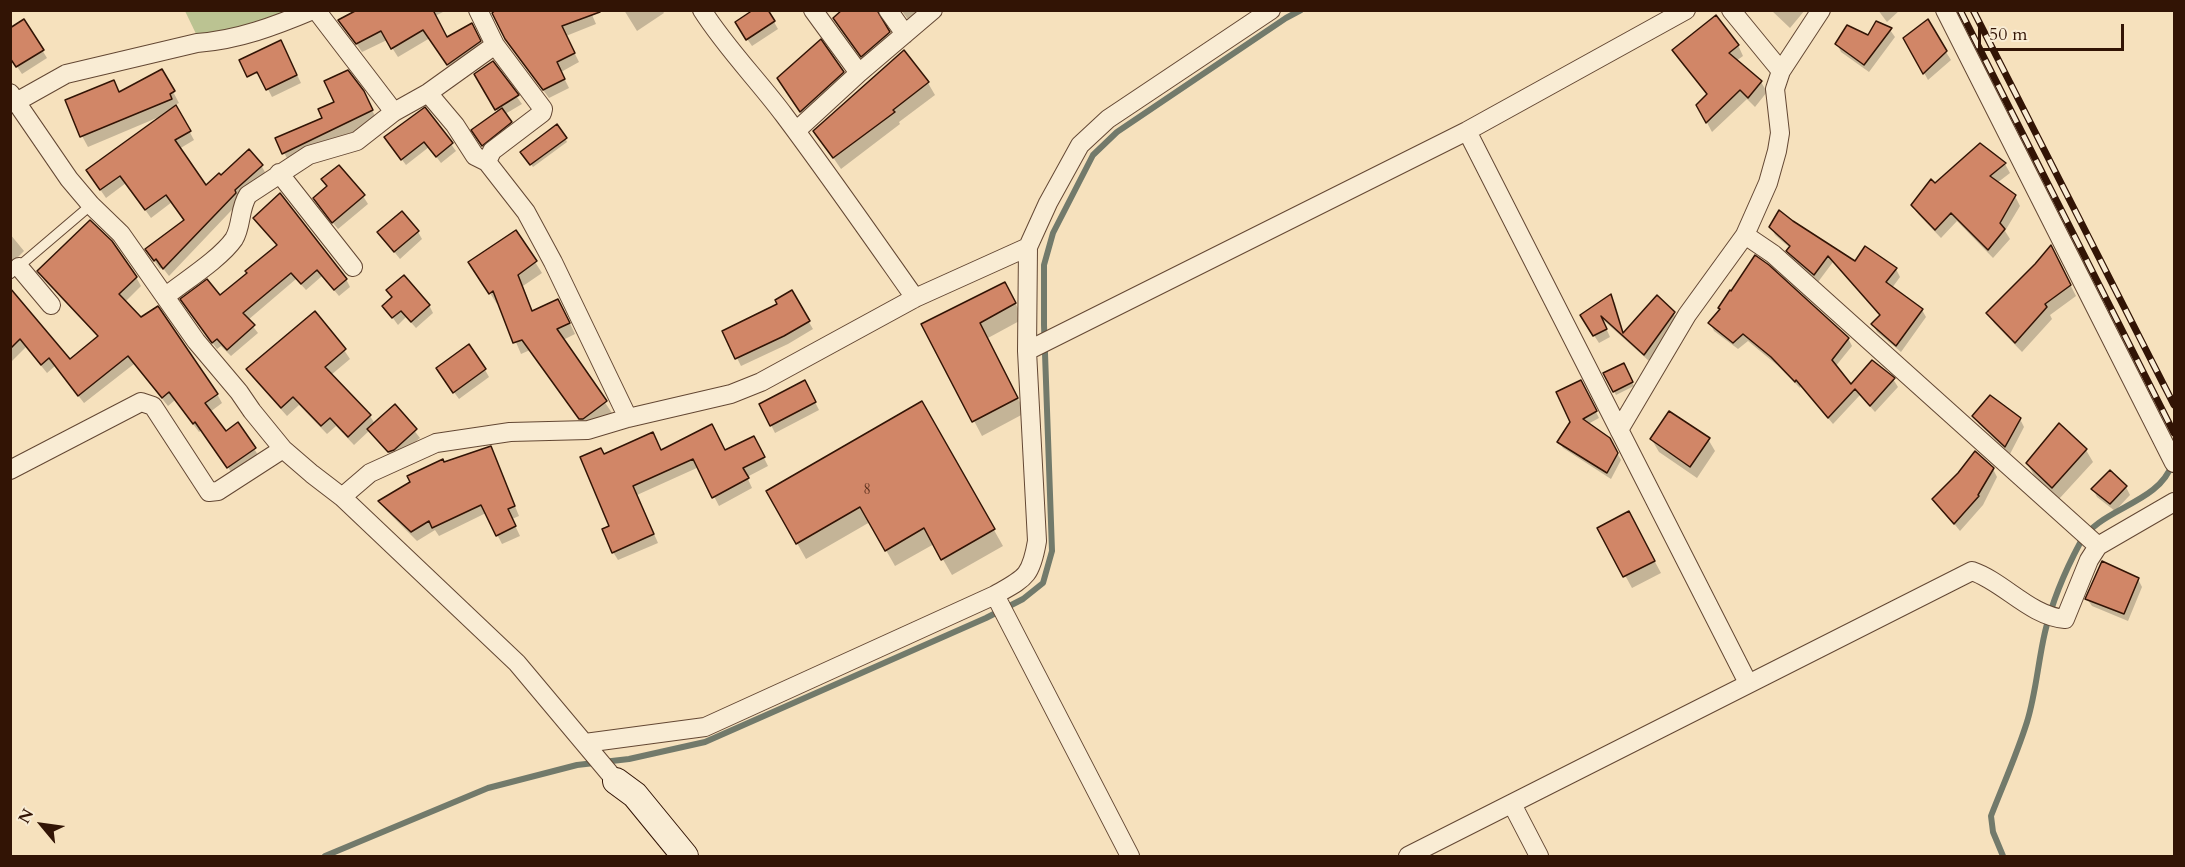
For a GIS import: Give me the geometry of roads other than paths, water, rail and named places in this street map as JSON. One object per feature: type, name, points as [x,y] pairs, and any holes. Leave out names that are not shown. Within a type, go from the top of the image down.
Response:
[{"type":"street","points":[[394,112],[315,10],[265,30],[217,42],[197,43],[66,74],[13,97],[69,179],[91,205],[121,234],[196,341],[283,449],[342,496],[516,663],[612,776],[635,795],[685,856]]},
{"type":"street","points":[[478,10],[495,45],[543,109],[542,113],[492,151],[487,162]]},
{"type":"street","points":[[813,10],[859,72]]},
{"type":"street","points":[[888,10],[905,34]]},
{"type":"street","points":[[796,131],[859,72],[933,10]]},
{"type":"street","points":[[588,746],[705,728],[996,598],[1022,580],[1033,564],[1037,541],[1028,247],[1048,203],[1080,145],[1108,119],[1271,10]]},
{"type":"street","points":[[1031,349],[1467,131],[1686,10]]},
{"type":"street","points":[[1731,10],[1782,71]]},
{"type":"street","points":[[1619,430],[1687,315],[1745,235],[1768,183],[1777,152],[1780,133],[1775,89],[1782,71],[1821,10]]},
{"type":"street","points":[[1945,10],[2175,463]]},
{"type":"street","points":[[705,12],[796,131],[915,298]]},
{"type":"street","points":[[166,296],[227,248],[235,237],[243,204],[248,195],[309,155],[357,141],[394,112],[428,93],[495,45]]},
{"type":"street","points":[[428,93],[455,125],[475,156],[487,162],[526,212],[553,262],[628,418]]},
{"type":"street","points":[[1467,131],[1748,683]]},
{"type":"street","points":[[279,173],[353,267]]},
{"type":"street","points":[[1745,235],[1773,254],[2096,544]]},
{"type":"street","points":[[342,496],[370,473],[436,443],[510,432],[588,430],[628,418],[731,394],[761,382],[915,298],[1028,247]]},
{"type":"street","points":[[15,271],[51,305]]},
{"type":"street","points":[[10,470],[141,402],[153,406],[209,492],[218,491],[283,449]]},
{"type":"street","points":[[1408,856],[1972,571],[1982,574],[2036,609],[2065,619],[2096,544],[2175,502]]},
{"type":"street","points":[[996,598],[1130,856]]},
{"type":"street","points":[[1512,804],[1539,856]]},
{"type":"lane","points":[[15,271],[91,205]]},
{"type":"waterway","points":[[325,856],[488,788],[577,765],[629,759],[705,742],[986,618],[1023,599],[1043,583],[1052,551],[1044,265],[1053,233],[1093,155],[1117,132],[1301,10]]},
{"type":"waterway","points":[[2003,856],[1993,832],[1991,816],[2027,722],[2045,632],[2064,576],[2080,543],[2089,531],[2155,488],[2165,477],[2172,464]]},
{"type":"railway","points":[[1960,10],[2174,433]]},
{"type":"railway","points":[[1973,10],[2174,405]]}]
